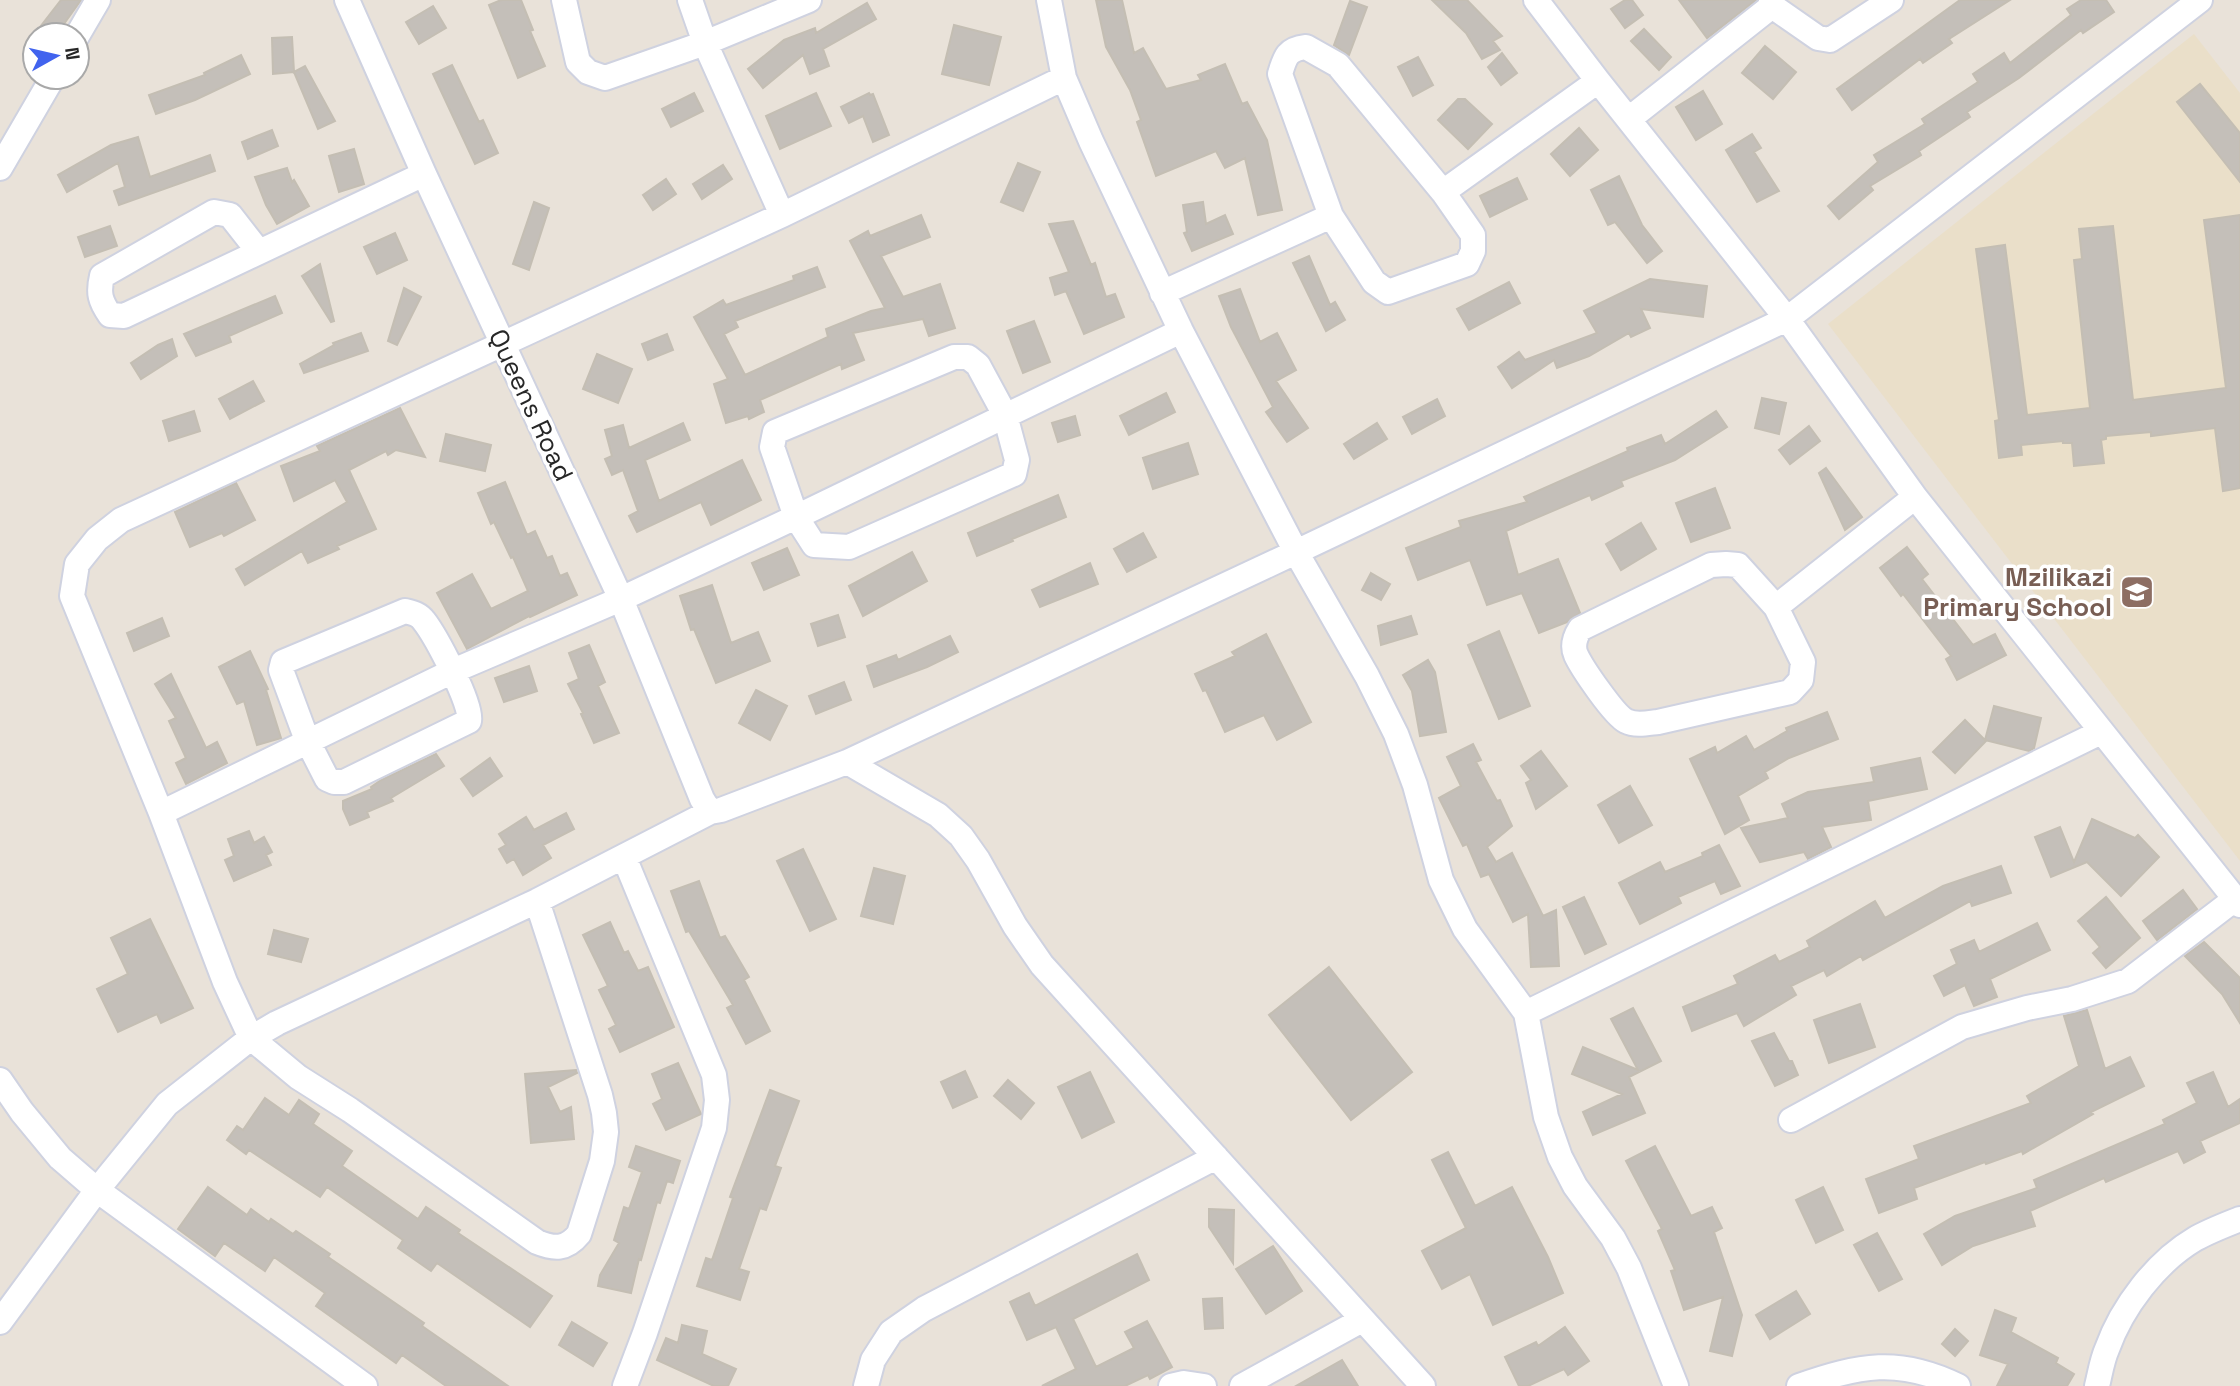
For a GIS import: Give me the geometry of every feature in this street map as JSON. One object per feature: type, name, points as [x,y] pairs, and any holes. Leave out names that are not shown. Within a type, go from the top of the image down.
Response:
[{"type":"street","points":[[86,21],[98,0]]},
{"type":"street","name":"Queens Road","points":[[346,0],[621,599],[702,799],[710,812]]},
{"type":"street","points":[[564,0],[578,62],[588,72],[605,78],[705,43],[809,0]]},
{"type":"street","points":[[691,0],[705,43],[782,215]]},
{"type":"street","points":[[1049,0],[1064,78],[1091,141],[1181,331],[1296,552],[1396,734],[1415,785],[1441,880],[1465,929],[1526,1013],[1552,1138],[1575,1186],[1614,1238],[1629,1268],[1676,1386]]},
{"type":"street","points":[[1536,0],[1787,319],[1915,497],[2238,902],[2128,981],[2072,999],[2027,1008],[1962,1027],[1791,1120]]},
{"type":"street","points":[[1629,119],[1771,3],[1818,38],[1830,40],[1891,0]]},
{"type":"street","points":[[0,1322],[97,1190],[167,1104],[251,1038],[277,1023],[537,901],[710,812],[846,762],[1787,319],[2200,0]]},
{"type":"street","points":[[1306,47],[1338,65],[1443,192],[1473,235],[1473,251],[1467,264],[1388,292],[1374,282],[1331,216],[1280,74],[1284,58],[1295,48],[1306,47]]},
{"type":"street","points":[[537,901],[600,1095],[606,1132],[602,1161],[579,1234],[572,1243],[563,1247],[549,1247],[537,1242],[350,1110],[298,1077],[251,1038],[225,982],[161,813],[72,596],[77,564],[97,539],[121,520],[782,215],[1064,78]]},
{"type":"street","points":[[1443,192],[1598,81]]},
{"type":"street","points":[[0,168],[45,91]]},
{"type":"street","points":[[259,252],[230,215],[214,212],[102,276],[98,291],[101,303],[110,315],[124,316],[424,174]]},
{"type":"street","points":[[1162,293],[1331,216]]},
{"type":"street","points":[[161,813],[453,671],[621,599],[796,517],[1181,331]]},
{"type":"street","points":[[954,357],[968,357],[978,365],[1005,415],[1017,460],[1014,474],[849,547],[814,545],[796,517],[772,447],[775,432],[954,357]]},
{"type":"street","points":[[1776,607],[1915,497]]},
{"type":"street","points":[[1711,565],[1738,565],[1776,607],[1803,662],[1801,680],[1790,692],[1639,724],[1625,720],[1613,710],[1575,653],[1574,638],[1580,629],[1711,565]]},
{"type":"street","points":[[405,611],[424,620],[453,671],[470,712],[469,721],[344,782],[327,779],[307,740],[281,670],[283,662],[405,611]]},
{"type":"street","points":[[1526,1013],[2101,732]]},
{"type":"street","points":[[846,762],[938,815],[961,836],[978,860],[1014,926],[1042,965],[1423,1386]]},
{"type":"street","points":[[624,857],[714,1075],[717,1100],[714,1128],[625,1386]]},
{"type":"street","points":[[0,1080],[60,1158],[97,1190],[365,1386]]},
{"type":"street","points":[[866,1386],[873,1360],[891,1332],[924,1309],[1216,1157]]},
{"type":"street","points":[[2097,1386],[2107,1349],[2125,1312],[2148,1279],[2194,1239],[2240,1219]]},
{"type":"street","points":[[1242,1386],[1362,1320]]},
{"type":"street","points":[[1799,1386],[1836,1373],[1868,1367],[1898,1367],[1931,1374],[1958,1386]]},
{"type":"street","points":[[1171,1386],[1184,1383],[1204,1386]]},
{"type":"shaded area","name":"Mzilikazi Primary School","points":[[2194,34],[2240,93],[2240,861],[1828,324]]},
{"type":"building","points":[[61,0],[81,0],[66,21],[45,21]]},
{"type":"building","points":[[501,0],[521,0],[533,30],[530,31],[545,66],[518,78],[489,5]]},
{"type":"building","points":[[1096,0],[1122,0],[1134,53],[1143,48],[1166,89],[1201,80],[1198,75],[1225,64],[1242,104],[1247,102],[1267,140],[1282,210],[1258,215],[1245,158],[1225,168],[1216,151],[1156,176],[1137,122],[1141,120],[1130,90],[1106,47]]},
{"type":"building","points":[[1432,0],[1467,0],[1502,36],[1493,41],[1500,50],[1482,59],[1466,33]]},
{"type":"building","points":[[1625,0],[1632,0],[1643,15],[1625,28],[1611,9]]},
{"type":"building","points":[[1679,0],[1756,0],[1707,38]]},
{"type":"building","points":[[1960,0],[2010,0],[1949,39],[1952,43],[1923,63],[1920,59],[1852,110],[1837,89]]},
{"type":"building","points":[[2081,0],[2106,0],[2114,12],[2083,33],[2081,30],[2019,78],[1967,112],[1970,117],[1919,151],[1921,155],[1870,186],[1873,190],[1839,219],[1828,206],[1878,162],[1874,155],[1925,124],[1922,119],[1978,82],[1973,74],[2004,53],[2010,63],[2071,15],[2067,9]]},
{"type":"building","points":[[1350,1],[1367,7],[1349,55],[1334,45]]},
{"type":"building","points":[[867,3],[876,19],[823,49],[829,66],[810,74],[803,55],[763,88],[748,69],[784,40],[815,28],[816,33]]},
{"type":"building","points":[[433,6],[446,28],[419,44],[406,22]]},
{"type":"building","points":[[954,25],[1001,37],[989,85],[942,74]]},
{"type":"building","points":[[1644,29],[1671,57],[1659,70],[1631,41]]},
{"type":"building","points":[[292,37],[294,72],[273,74],[272,38]]},
{"type":"building","points":[[1765,46],[1796,72],[1773,99],[1742,73]]},
{"type":"building","points":[[1502,53],[1517,73],[1501,85],[1488,67]]},
{"type":"building","points":[[241,55],[250,74],[195,100],[156,114],[149,95],[205,75],[204,73]]},
{"type":"building","points":[[1418,57],[1433,85],[1413,96],[1398,67]]},
{"type":"building","points":[[452,65],[479,122],[483,120],[498,153],[475,164],[433,74]]},
{"type":"building","points":[[305,66],[335,121],[318,129],[294,72]]},
{"type":"building","points":[[2200,84],[2240,133],[2240,182],[2177,102]]},
{"type":"building","points":[[1703,91],[1722,124],[1696,140],[1676,107]]},
{"type":"building","points":[[694,93],[703,111],[671,127],[662,109]]},
{"type":"building","points":[[816,93],[831,126],[780,149],[766,116]]},
{"type":"building","points":[[869,93],[873,94],[889,135],[873,142],[863,116],[849,123],[841,107]]},
{"type":"building","points":[[1458,99],[1465,99],[1492,124],[1468,149],[1438,120]]},
{"type":"building","points":[[1579,128],[1598,150],[1570,176],[1551,154]]},
{"type":"building","points":[[272,130],[278,146],[248,159],[242,142]]},
{"type":"building","points":[[1752,134],[1761,148],[1754,152],[1779,191],[1757,202],[1726,150]]},
{"type":"building","points":[[138,137],[150,177],[210,155],[215,171],[119,205],[114,191],[125,187],[118,163],[67,192],[58,175],[111,145]]},
{"type":"building","points":[[354,149],[364,184],[339,192],[329,156]]},
{"type":"building","points":[[1018,163],[1040,172],[1023,211],[1001,202]]},
{"type":"building","points":[[723,165],[732,179],[702,199],[693,184]]},
{"type":"building","points":[[287,168],[292,182],[294,180],[309,206],[277,224],[255,177]]},
{"type":"building","points":[[1619,176],[1642,225],[1662,251],[1647,263],[1615,222],[1608,225],[1591,190]]},
{"type":"building","points":[[1517,178],[1527,199],[1490,217],[1480,196]]},
{"type":"building","points":[[666,179],[676,194],[653,210],[643,195]]},
{"type":"building","points":[[534,202],[549,208],[529,270],[513,264]]},
{"type":"building","points":[[1203,202],[1206,224],[1225,215],[1233,234],[1192,251],[1184,233],[1187,232],[1183,205]]},
{"type":"building","points":[[921,215],[930,237],[881,256],[903,297],[940,284],[955,328],[929,336],[923,319],[853,333],[864,360],[842,369],[841,364],[760,400],[764,412],[749,419],[748,416],[726,423],[714,384],[728,379],[694,317],[723,300],[726,305],[794,280],[793,276],[817,267],[825,287],[735,321],[738,327],[724,334],[745,375],[828,337],[826,329],[885,308],[850,241],[868,231],[870,236]]},
{"type":"building","points":[[2240,215],[2240,488],[2223,491],[2215,428],[2151,436],[2151,432],[2106,436],[2106,439],[2101,440],[2104,463],[2074,466],[2072,443],[2063,441],[2021,445],[2022,455],[1999,458],[1995,421],[1999,420],[1976,249],[2005,245],[2027,415],[2090,408],[2074,260],[2082,259],[2079,229],[2113,226],[2133,400],[2226,388],[2204,220]]},
{"type":"building","points":[[1073,221],[1091,265],[1095,263],[1106,297],[1115,294],[1124,317],[1084,334],[1066,291],[1055,295],[1050,278],[1069,272],[1049,224]]},
{"type":"building","points":[[110,226],[117,246],[85,257],[78,237]]},
{"type":"building","points":[[395,233],[407,260],[377,274],[364,247]]},
{"type":"building","points":[[1309,256],[1330,305],[1335,302],[1345,320],[1326,331],[1293,263]]},
{"type":"building","points":[[320,264],[334,321],[331,322],[302,276]]},
{"type":"building","points":[[1650,279],[1707,286],[1703,317],[1641,309],[1650,328],[1631,337],[1629,333],[1589,356],[1557,368],[1554,360],[1512,388],[1498,367],[1519,352],[1525,360],[1597,333],[1584,311]]},
{"type":"building","points":[[1509,282],[1520,303],[1469,330],[1457,309]]},
{"type":"building","points":[[404,288],[421,297],[397,345],[388,341]]},
{"type":"building","points":[[1240,289],[1260,342],[1277,333],[1296,370],[1276,381],[1308,428],[1287,442],[1266,412],[1273,407],[1231,327],[1219,296]]},
{"type":"building","points":[[275,296],[282,313],[229,336],[231,342],[196,356],[184,334]]},
{"type":"building","points":[[1034,321],[1050,362],[1023,373],[1007,331]]},
{"type":"building","points":[[361,333],[368,351],[304,373],[300,364],[334,345],[333,343]]},
{"type":"building","points":[[667,334],[673,350],[648,360],[642,344]]},
{"type":"building","points":[[172,339],[177,356],[141,379],[131,363]]},
{"type":"building","points":[[597,354],[632,369],[618,403],[583,389]]},
{"type":"building","points":[[253,381],[264,401],[230,419],[219,399]]},
{"type":"building","points":[[1166,393],[1175,412],[1129,435],[1120,416]]},
{"type":"building","points":[[1762,398],[1786,403],[1779,434],[1755,428]]},
{"type":"building","points":[[1437,399],[1445,416],[1412,434],[1403,417]]},
{"type":"building","points":[[400,408],[425,457],[396,450],[388,455],[386,451],[349,470],[376,529],[337,546],[339,549],[308,563],[302,551],[245,585],[236,569],[347,502],[335,480],[294,501],[281,466],[320,451],[317,446]]},
{"type":"building","points":[[194,411],[200,431],[169,441],[163,421]]},
{"type":"building","points":[[1716,411],[1727,427],[1675,460],[1621,481],[1623,486],[1592,500],[1590,495],[1506,531],[1518,575],[1558,559],[1580,613],[1567,622],[1539,633],[1522,593],[1487,605],[1470,560],[1418,580],[1406,548],[1461,527],[1459,521],[1527,502],[1524,497],[1628,451],[1627,448],[1661,435],[1665,444]]},
{"type":"building","points":[[1075,416],[1080,435],[1058,442],[1052,423]]},
{"type":"building","points":[[683,423],[690,440],[645,460],[659,501],[742,460],[761,500],[711,525],[701,502],[637,532],[629,516],[638,511],[623,470],[612,475],[605,459],[612,456],[605,430],[623,425],[629,448]]},
{"type":"building","points":[[1377,423],[1387,439],[1354,459],[1344,444]]},
{"type":"building","points":[[1809,426],[1820,441],[1790,464],[1779,450]]},
{"type":"building","points":[[446,434],[491,445],[485,471],[440,461]]},
{"type":"building","points":[[1188,443],[1198,474],[1153,489],[1143,458]]},
{"type":"building","points":[[1826,468],[1862,517],[1845,530],[1819,473]]},
{"type":"building","points":[[505,482],[527,535],[535,531],[547,558],[552,556],[560,576],[567,573],[577,595],[529,616],[467,649],[437,593],[472,574],[491,609],[528,591],[494,522],[491,524],[478,493]]},
{"type":"building","points":[[236,483],[255,520],[224,536],[222,533],[190,547],[175,512]]},
{"type":"building","points":[[1715,488],[1730,528],[1691,542],[1676,503]]},
{"type":"building","points":[[1058,495],[1066,517],[977,556],[968,533]]},
{"type":"building","points":[[1641,523],[1656,549],[1621,570],[1606,544]]},
{"type":"building","points":[[1143,533],[1156,557],[1127,572],[1114,549]]},
{"type":"building","points":[[1907,547],[1928,574],[1922,579],[1973,645],[1995,634],[2006,655],[1957,680],[1946,659],[1951,656],[1880,568]]},
{"type":"building","points":[[787,548],[799,575],[764,590],[752,563]]},
{"type":"building","points":[[912,552],[927,581],[863,616],[849,586]]},
{"type":"building","points":[[1090,563],[1098,584],[1040,607],[1032,590]]},
{"type":"building","points":[[1371,573],[1390,584],[1381,600],[1362,590]]},
{"type":"building","points":[[712,585],[731,643],[758,632],[770,661],[716,683],[694,629],[691,630],[680,596]]},
{"type":"building","points":[[838,615],[845,637],[818,646],[811,624]]},
{"type":"building","points":[[1411,616],[1417,634],[1381,645],[1378,626]]},
{"type":"building","points":[[162,618],[169,636],[134,651],[127,633]]},
{"type":"building","points":[[1499,631],[1530,706],[1499,719],[1468,645]]},
{"type":"building","points":[[1266,634],[1311,722],[1277,740],[1264,715],[1225,732],[1206,690],[1203,691],[1195,674],[1235,656],[1232,652]]},
{"type":"building","points":[[950,636],[958,652],[874,687],[867,666],[896,655],[898,660]]},
{"type":"building","points":[[589,645],[605,682],[598,686],[619,733],[594,743],[568,684],[579,679],[569,653]]},
{"type":"building","points":[[250,651],[268,689],[266,690],[281,738],[257,745],[244,701],[237,704],[219,667]]},
{"type":"building","points":[[1428,660],[1435,672],[1446,732],[1420,736],[1412,691],[1403,675]]},
{"type":"building","points":[[529,666],[537,691],[504,702],[495,678]]},
{"type":"building","points":[[171,674],[206,748],[217,742],[227,763],[186,784],[176,763],[186,758],[169,721],[176,718],[155,684]]},
{"type":"building","points":[[844,682],[851,700],[816,714],[809,696]]},
{"type":"building","points":[[756,690],[787,706],[770,740],[739,723]]},
{"type":"building","points":[[1994,706],[2041,718],[2034,748],[2029,751],[1985,740]]},
{"type":"building","points":[[1827,712],[1838,739],[1789,758],[1765,772],[1768,778],[1738,796],[1749,820],[1725,834],[1690,759],[1715,747],[1717,753],[1746,736],[1754,750],[1787,731],[1786,728]]},
{"type":"building","points":[[1965,720],[1986,741],[1955,773],[1933,752]]},
{"type":"building","points":[[1473,744],[1481,760],[1476,762],[1497,801],[1500,800],[1512,826],[1487,847],[1496,862],[1512,853],[1543,916],[1556,910],[1559,966],[1531,967],[1528,914],[1513,922],[1489,874],[1481,877],[1467,844],[1463,846],[1439,798],[1461,786],[1447,757]]},
{"type":"building","points":[[1541,751],[1567,786],[1536,809],[1526,783],[1531,780],[1521,766]]},
{"type":"building","points":[[436,754],[444,766],[391,798],[393,801],[367,812],[369,817],[350,825],[343,809],[343,801],[372,789],[371,787],[381,780]]},
{"type":"building","points":[[490,758],[502,776],[473,796],[461,779]]},
{"type":"building","points":[[1920,758],[1927,789],[1868,801],[1871,820],[1822,827],[1831,847],[1808,859],[1804,852],[1760,862],[1741,828],[1788,818],[1782,804],[1808,792],[1874,782],[1871,768]]},
{"type":"building","points":[[1630,786],[1652,825],[1619,843],[1598,805]]},
{"type":"building","points":[[566,813],[574,829],[543,845],[551,858],[523,875],[514,859],[507,863],[499,849],[506,845],[499,834],[526,817],[534,830]]},
{"type":"building","points":[[2092,819],[2135,838],[2138,835],[2159,857],[2121,896],[2087,862],[2051,877],[2035,837],[2060,827],[2074,862]]},
{"type":"building","points":[[249,831],[254,843],[264,837],[272,852],[266,855],[271,865],[234,881],[225,860],[234,856],[228,839]]},
{"type":"building","points":[[1719,845],[1740,886],[1721,894],[1715,881],[1678,897],[1681,903],[1640,924],[1619,883],[1660,862],[1665,872],[1703,856],[1702,853]]},
{"type":"building","points":[[803,849],[836,919],[810,931],[777,861]]},
{"type":"building","points":[[2001,866],[2011,893],[1972,906],[1970,901],[1863,960],[1861,956],[1827,976],[1824,970],[1791,986],[1796,995],[1744,1026],[1737,1013],[1692,1031],[1683,1007],[1738,984],[1734,976],[1775,955],[1779,962],[1810,947],[1807,941],[1875,901],[1885,918],[1943,886]]},
{"type":"building","points":[[874,868],[905,876],[893,924],[861,916]]},
{"type":"building","points":[[699,881],[720,938],[725,936],[749,977],[744,980],[770,1031],[746,1044],[727,1008],[733,1005],[689,931],[686,932],[671,891]]},
{"type":"building","points":[[2183,890],[2197,909],[2157,940],[2143,921]]},
{"type":"building","points":[[1584,897],[1606,944],[1585,954],[1563,907]]},
{"type":"building","points":[[2106,897],[2140,938],[2106,968],[2093,953],[2100,947],[2078,921]]},
{"type":"building","points":[[150,919],[193,1008],[161,1023],[157,1014],[118,1032],[97,989],[128,974],[111,938]]},
{"type":"building","points":[[610,922],[624,953],[628,951],[638,971],[648,967],[674,1027],[620,1052],[609,1029],[616,1025],[599,990],[608,986],[583,935]]},
{"type":"building","points":[[2037,923],[2050,950],[1990,979],[1997,997],[1974,1006],[1965,985],[1944,996],[1934,976],[1957,964],[1951,950],[1974,940],[1979,952]]},
{"type":"building","points":[[274,930],[308,939],[301,962],[268,954]]},
{"type":"building","points":[[2204,942],[2240,978],[2240,1023],[2222,994],[2185,956]]},
{"type":"building","points":[[1329,967],[1412,1072],[1351,1120],[1269,1015]]},
{"type":"building","points":[[1860,1004],[1875,1047],[1829,1063],[1814,1020]]},
{"type":"building","points":[[1633,1008],[1661,1061],[1629,1077],[1645,1113],[1593,1135],[1583,1112],[1622,1094],[1572,1074],[1583,1047],[1638,1070],[1611,1019]]},
{"type":"building","points":[[2087,1010],[2105,1069],[2130,1057],[2144,1086],[2091,1112],[2093,1114],[2023,1154],[2022,1151],[1986,1164],[1985,1162],[1914,1188],[1917,1199],[1879,1213],[1866,1179],[1919,1159],[1914,1146],[2031,1103],[2027,1096],[2079,1066],[2064,1016]]},
{"type":"building","points":[[1774,1033],[1798,1075],[1775,1086],[1752,1041]]},
{"type":"building","points":[[678,1063],[701,1114],[666,1130],[653,1104],[662,1099],[652,1074]]},
{"type":"building","points":[[576,1070],[577,1073],[548,1087],[560,1112],[571,1107],[574,1139],[531,1143],[525,1074]]},
{"type":"building","points":[[965,1071],[977,1097],[953,1108],[941,1082]]},
{"type":"building","points":[[1090,1072],[1114,1122],[1082,1138],[1058,1087]]},
{"type":"building","points":[[2213,1072],[2228,1107],[2240,1099],[2240,1123],[2200,1141],[2205,1152],[2184,1163],[2178,1151],[2106,1182],[2104,1178],[2030,1211],[2035,1226],[1973,1246],[1942,1265],[1924,1234],[1955,1216],[2037,1188],[2034,1180],[2165,1124],[2163,1120],[2197,1103],[2187,1083]]},
{"type":"building","points":[[1008,1080],[1034,1103],[1021,1119],[994,1096]]},
{"type":"building","points":[[770,1090],[799,1101],[775,1166],[781,1168],[766,1210],[760,1208],[739,1269],[749,1272],[740,1300],[697,1286],[706,1258],[712,1260],[733,1198],[730,1197]]},
{"type":"building","points":[[265,1098],[289,1115],[299,1100],[319,1114],[313,1124],[352,1151],[342,1166],[418,1219],[426,1207],[460,1230],[458,1233],[552,1296],[530,1327],[437,1263],[431,1271],[398,1248],[403,1240],[327,1187],[320,1197],[249,1150],[246,1154],[227,1140],[237,1126],[243,1130]]},
{"type":"building","points":[[636,1146],[680,1161],[673,1183],[667,1181],[660,1203],[657,1202],[631,1293],[598,1286],[600,1275],[619,1243],[614,1240],[624,1207],[629,1209],[642,1172],[629,1167]]},
{"type":"building","points":[[1655,1146],[1691,1216],[1712,1207],[1722,1228],[1714,1232],[1742,1315],[1732,1356],[1710,1351],[1723,1297],[1684,1310],[1671,1271],[1675,1270],[1658,1231],[1662,1229],[1626,1161]]},
{"type":"building","points":[[1448,1152],[1475,1206],[1512,1187],[1563,1293],[1493,1325],[1470,1274],[1442,1289],[1422,1251],[1466,1228],[1432,1160]]},
{"type":"building","points":[[208,1187],[247,1215],[251,1209],[293,1234],[296,1231],[330,1254],[328,1257],[424,1323],[422,1326],[508,1386],[446,1386],[402,1355],[396,1363],[316,1306],[325,1293],[274,1257],[265,1271],[224,1243],[215,1256],[178,1229]]},
{"type":"building","points":[[1823,1187],[1843,1230],[1816,1243],[1796,1200]]},
{"type":"building","points":[[1209,1209],[1234,1210],[1233,1263],[1209,1227]]},
{"type":"building","points":[[1877,1233],[1902,1279],[1879,1291],[1854,1245]]},
{"type":"building","points":[[1273,1246],[1302,1291],[1266,1314],[1236,1269]]},
{"type":"building","points":[[1137,1254],[1149,1280],[1073,1319],[1096,1367],[1134,1348],[1125,1332],[1147,1321],[1172,1367],[1150,1379],[1148,1375],[1125,1386],[1042,1386],[1076,1369],[1056,1327],[1027,1340],[1010,1302],[1029,1293],[1035,1306]]},
{"type":"building","points":[[1796,1291],[1810,1314],[1770,1339],[1756,1315]]},
{"type":"building","points":[[1222,1298],[1223,1328],[1205,1329],[1203,1299]]},
{"type":"building","points":[[1995,1310],[2016,1318],[2011,1332],[2058,1358],[2056,1363],[2074,1374],[2067,1386],[1997,1386],[2008,1364],[1980,1355]]},
{"type":"building","points":[[572,1322],[607,1343],[593,1366],[559,1345]]},
{"type":"building","points":[[682,1325],[707,1331],[702,1354],[736,1369],[728,1386],[714,1386],[657,1360],[666,1338],[678,1343]]},
{"type":"building","points":[[1565,1327],[1589,1361],[1568,1375],[1564,1369],[1528,1386],[1519,1386],[1505,1357],[1536,1342],[1538,1346]]},
{"type":"building","points":[[1955,1329],[1968,1341],[1955,1356],[1942,1344]]},
{"type":"building","points":[[1342,1360],[1358,1386],[1296,1386]]},
{"type":"place","name":"Mzilikazi Primary School","points":[[2137,592]]}]
